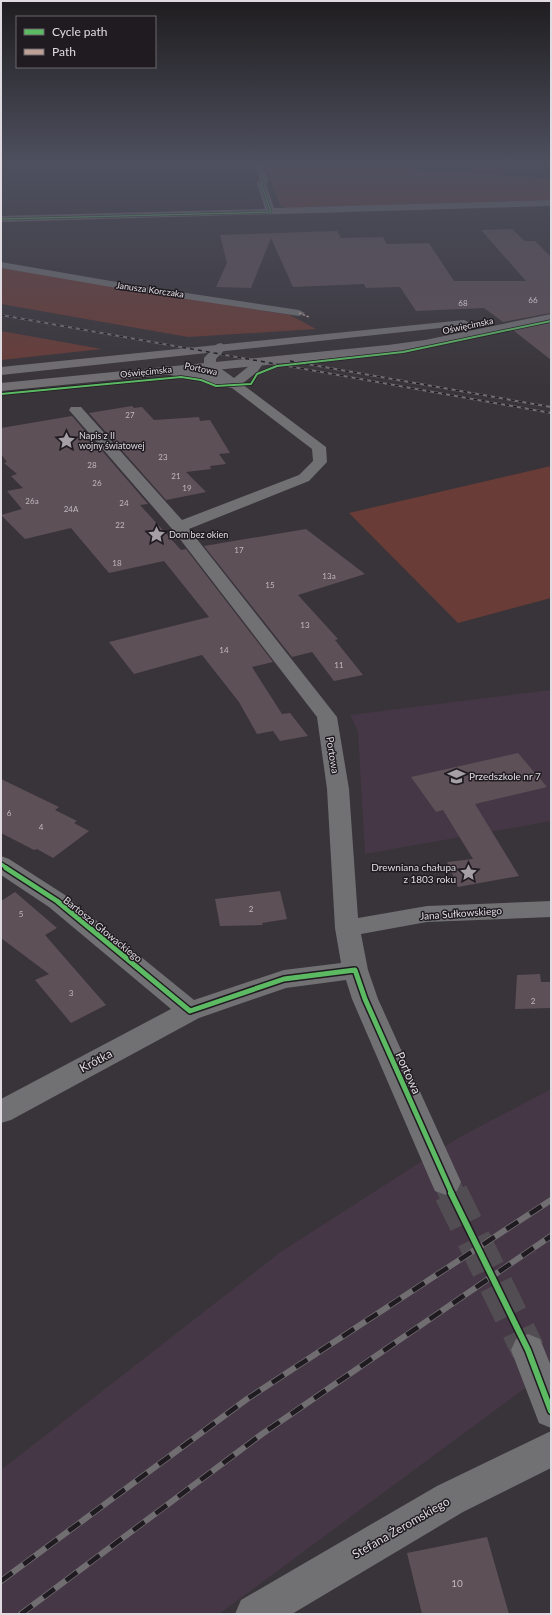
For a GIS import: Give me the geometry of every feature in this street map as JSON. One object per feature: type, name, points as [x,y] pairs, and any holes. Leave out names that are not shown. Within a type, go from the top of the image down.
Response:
[{"type":"main road","name":"Oświęcimska","points":[[1,371],[221,346],[551,316]]},
{"type":"main road","name":"Oświęcimska","points":[[1,386],[388,349],[425,344],[551,316]]},
{"type":"main road","points":[[378,332],[395,339],[394,345],[388,349]]},
{"type":"street","name":"Janusza Korczaka","points":[[1,265],[133,288],[299,313]]},
{"type":"street","points":[[210,366],[210,358],[221,346]]},
{"type":"street","points":[[234,385],[256,366],[258,362]]},
{"type":"street","name":"Portowa","points":[[179,527],[304,478],[320,462],[319,447],[210,366]]},
{"type":"street","name":"Portowa","points":[[165,370],[209,378],[234,385]]},
{"type":"street","name":"Portowa","points":[[76,410],[179,527],[236,598],[327,717],[338,789],[347,928],[355,970],[365,999],[446,1182]]},
{"type":"street","name":"Bartosza Głowackiego","points":[[1,864],[57,901],[190,1011]]},
{"type":"street","name":"Jana Sułkowskiego","points":[[347,928],[427,914],[551,908]]},
{"type":"street","name":"Krótka","points":[[1,1112],[190,1011],[284,979],[355,970]]},
{"type":"street","points":[[528,1350],[551,1411]]},
{"type":"street","name":"Stefana Żeromskiego","points":[[256,1614],[450,1499],[551,1449]]},
{"type":"shaded area","points":[[1,268],[290,315],[316,329],[188,337],[1,304]]},
{"type":"shaded area","points":[[1,331],[102,349],[1,360]]},
{"type":"shaded area","points":[[551,466],[551,598],[458,623],[349,513]]},
{"type":"shaded area","name":"Przedszkole nr 7","points":[[551,690],[551,821],[365,854],[358,732],[350,715]]},
{"type":"shaded area","points":[[551,1089],[551,1369],[219,1614],[1,1614],[1,1470],[282,1251],[458,1138]]},
{"type":"building","points":[[221,237],[383,237],[387,244],[429,243],[454,281],[526,281],[488,237],[521,237],[525,241],[535,241],[551,257],[551,313],[503,322],[484,308],[416,311],[400,287],[366,288],[364,284],[293,287],[271,238],[251,288],[216,287],[227,263]]},
{"type":"building","points":[[551,322],[551,360],[513,330]]},
{"type":"building","points":[[132,406],[134,408],[142,407],[154,420],[199,417],[200,421],[210,420],[230,453],[219,454],[226,464],[210,466],[211,469],[186,472],[206,492],[166,500],[89,413]]},
{"type":"building","points":[[72,416],[148,504],[140,505],[181,550],[186,549],[273,662],[252,667],[282,714],[290,713],[308,736],[280,741],[273,731],[257,734],[239,702],[202,655],[134,674],[109,642],[209,617],[164,561],[109,573],[71,528],[25,539],[1,515],[22,509],[7,491],[23,488],[11,476],[17,474],[4,463],[7,462],[1,454],[1,428]]},
{"type":"building","points":[[306,529],[365,574],[298,595],[338,639],[335,640],[363,675],[334,681],[312,652],[292,657],[204,546]]},
{"type":"building","points":[[518,753],[547,787],[475,804],[519,876],[458,887],[447,862],[473,859],[443,810],[436,812],[411,777]]},
{"type":"building","points":[[1,779],[59,807],[55,810],[77,821],[74,823],[89,831],[53,858],[1,833]]},
{"type":"building","points":[[280,891],[287,919],[262,923],[263,925],[220,926],[215,899]]},
{"type":"building","points":[[15,892],[57,928],[45,935],[106,1005],[71,1023],[35,980],[49,974],[1,938],[1,901]]},
{"type":"building","points":[[540,974],[541,982],[551,982],[551,1008],[515,1009],[517,975]]},
{"type":"building","points":[[487,1537],[509,1614],[422,1614],[407,1553]]},
{"type":"tunnel","points":[[446,1182],[452,1194]]},
{"type":"tunnel","points":[[451,1193],[528,1350]]},
{"type":"railway","points":[[1,315],[551,413]]},
{"type":"railway","points":[[290,361],[551,407]]},
{"type":"railway","points":[[1,1581],[247,1399],[551,1200]]},
{"type":"railway","points":[[21,1614],[262,1434],[551,1236]]},
{"type":"marked path","points":[[299,313],[309,317]]},
{"type":"cycle path","points":[[1,394],[181,377],[201,380],[216,386],[251,384],[257,374],[277,366],[403,352],[551,321]]},
{"type":"cycle path","points":[[1,864],[57,901],[190,1011],[284,979],[355,970],[365,999],[446,1182],[528,1350],[551,1411]]},
{"type":"place","name":"Napis z II wojny światowej","points":[[66,441]]},
{"type":"place","name":"Dom bez okien","points":[[156,535]]},
{"type":"place","name":"Przedszkole nr 7","points":[[456,776]]},
{"type":"place","name":"Drewniana chałupa z 1803 roku","points":[[469,873]]}]
